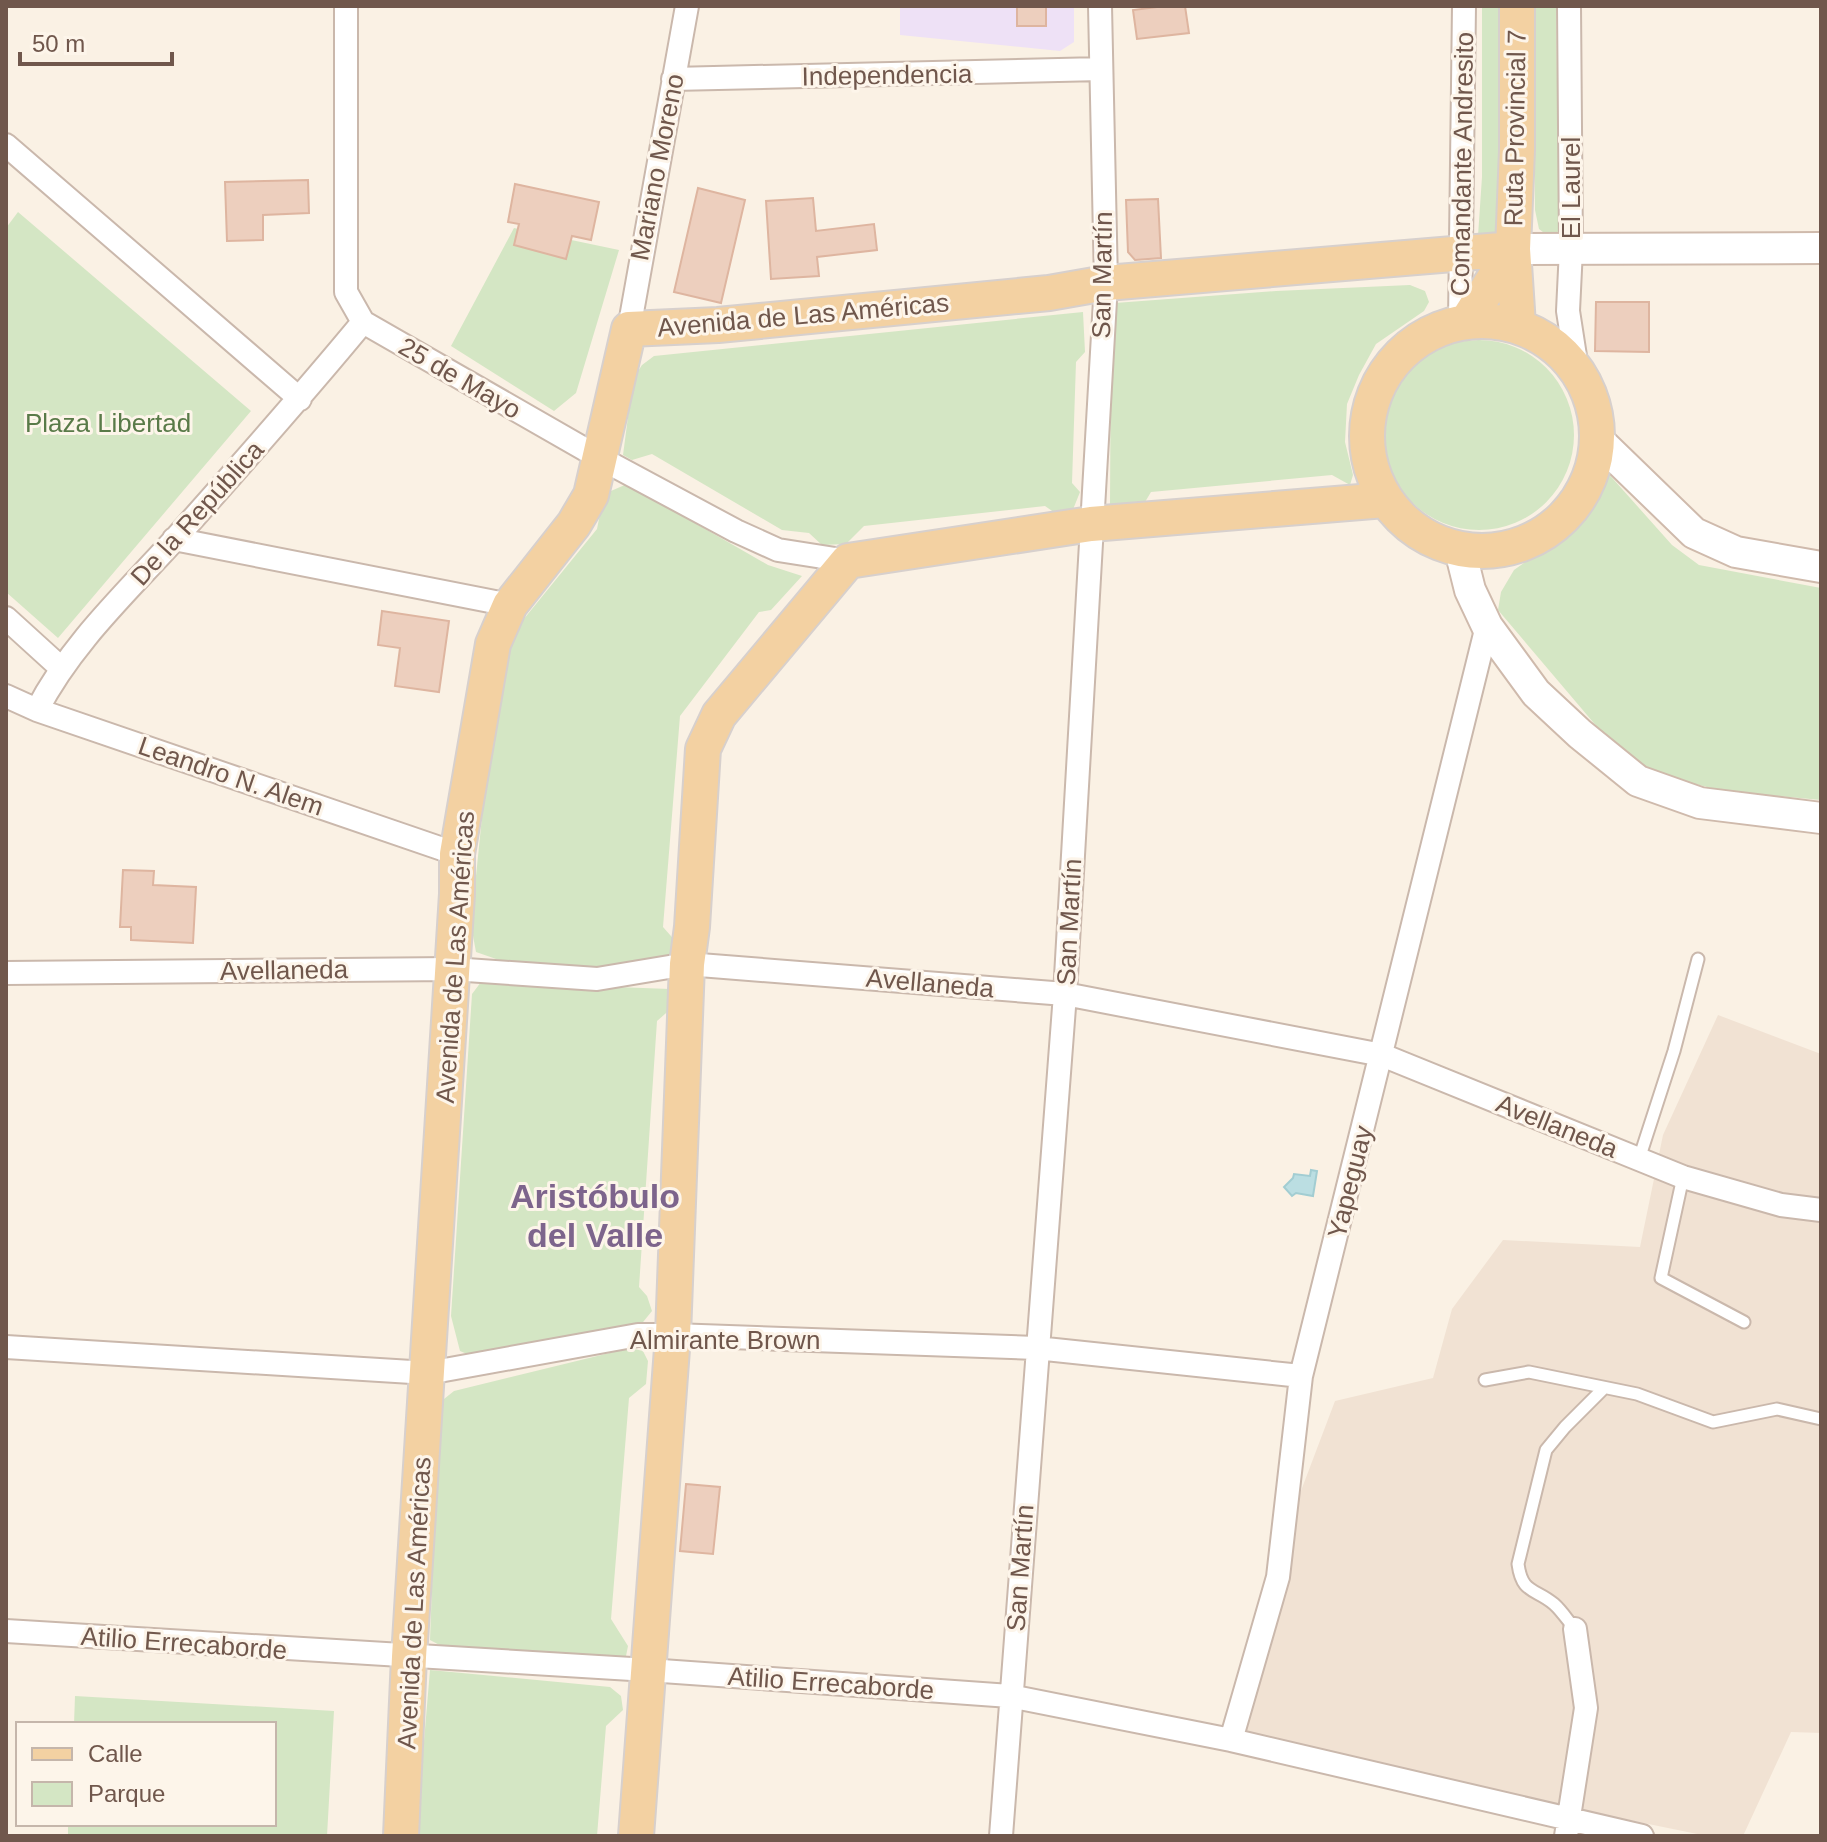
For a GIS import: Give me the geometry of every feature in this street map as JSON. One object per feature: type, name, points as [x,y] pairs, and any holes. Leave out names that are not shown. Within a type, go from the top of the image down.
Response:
[{"type":"main road","name":"Ruta Provincial 7","points":[[1517,6],[1513,249],[1518,325]]},
{"type":"main road","points":[[1513,249],[1821,248]]},
{"type":"main road","name":"Avenida de Las Américas","points":[[401,1836],[457,854],[493,644],[510,605],[574,524],[591,495],[629,329],[718,325],[1003,298],[1106,283],[1513,249]]},
{"type":"main road","name":"Ruta Provincial 7","points":[[1464,321],[1513,249]]},
{"type":"main road","points":[[1490,319],[1518,325],[1551,342],[1577,369],[1593,402],[1598,440],[1590,479],[1569,513],[1538,538],[1500,551],[1460,550],[1431,540],[1405,523],[1385,500],[1369,464],[1366,426],[1375,389],[1396,357],[1426,333],[1464,321],[1490,319]]},
{"type":"main road","points":[[1598,440],[1694,533],[1736,552],[1821,567]]},
{"type":"main road","points":[[636,1836],[673,1335],[687,964],[703,749],[719,715],[848,561],[1091,524],[1385,500]]},
{"type":"main road","points":[[1460,550],[1470,590],[1487,626],[1536,693],[1638,781],[1700,803],[1821,818]]},
{"type":"street","points":[[346,6],[346,292],[363,322]]},
{"type":"street","name":"Mariano Moreno","points":[[629,329],[687,6]]},
{"type":"street","name":"San Martín","points":[[1001,1836],[1065,994],[1106,283],[1100,6]]},
{"type":"street","name":"Comandante Andresito","points":[[1464,6],[1460,252],[1464,321]]},
{"type":"street","name":"El Laurel","points":[[1569,6],[1571,249],[1568,311],[1577,369]]},
{"type":"street","name":"Independencia","points":[[673,79],[1101,69]]},
{"type":"street","points":[[6,145],[300,399]]},
{"type":"street","name":"De la República","points":[[37,710],[61,668],[300,399],[363,322]]},
{"type":"street","name":"25 de Mayo","points":[[363,322],[600,458],[761,543],[808,556],[848,561]]},
{"type":"street","points":[[174,539],[510,605]]},
{"type":"street","points":[[6,618],[61,668]]},
{"type":"street","name":"Yapeguay","points":[[1231,1740],[1278,1577],[1301,1376],[1487,626]]},
{"type":"street","name":"Leandro N. Alem","points":[[6,696],[37,710],[457,854]]},
{"type":"street","name":"Avellaneda","points":[[6,973],[452,969],[597,979],[687,964],[1065,994],[1382,1055],[1683,1177],[1781,1205],[1821,1210]]},
{"type":"street","name":"Almirante Brown","points":[[6,1347],[428,1373],[638,1335],[673,1335],[1036,1348],[1301,1376]]},
{"type":"street","points":[[1568,1828],[1586,1708],[1575,1629]]},
{"type":"street","name":"Atilio Errecaborde","points":[[6,1631],[648,1670],[1010,1696],[1231,1740],[1568,1828],[1642,1836]]},
{"type":"lane","points":[[1639,1159],[1674,1051],[1698,959]]},
{"type":"lane","points":[[1683,1177],[1661,1278],[1744,1322]]},
{"type":"lane","points":[[1485,1380],[1529,1372],[1637,1394],[1713,1422],[1777,1409],[1821,1419]]},
{"type":"lane","points":[[1575,1629],[1554,1604],[1530,1591],[1520,1580],[1519,1556],[1546,1450],[1604,1388]]},
{"type":"shaded area","points":[[900,6],[1074,6],[1074,42],[1060,51],[900,35]]},
{"type":"shaded area","points":[[1718,1015],[1821,1054],[1821,1733],[1791,1732],[1743,1836],[1707,1836],[1224,1737],[1279,1549],[1335,1401],[1433,1378],[1452,1309],[1503,1240],[1640,1247],[1663,1135]]},
{"type":"green space","points":[[1482,6],[1501,6],[1502,222],[1499,238],[1478,236],[1482,177]]},
{"type":"green space","points":[[1533,6],[1556,6],[1559,230],[1552,239],[1539,229],[1535,210]]},
{"type":"green space","name":"Plaza Libertad","points":[[18,212],[251,411],[58,638],[6,592],[6,228]]},
{"type":"green space","points":[[514,228],[619,250],[576,393],[554,411],[451,346]]},
{"type":"green space","points":[[1410,285],[1425,291],[1429,302],[1424,311],[1376,344],[1347,404],[1345,442],[1353,475],[1350,485],[1332,475],[1151,492],[1142,507],[1122,512],[1110,504],[1111,320],[1115,303]]},
{"type":"green space","points":[[1083,312],[1085,352],[1076,362],[1072,483],[1080,492],[1068,522],[1045,506],[864,526],[846,544],[822,545],[809,533],[782,530],[652,454],[632,460],[623,455],[633,379],[642,365],[654,356]]},
{"type":"green space","points":[[1479,340],[1515,347],[1546,368],[1567,399],[1574,435],[1567,471],[1546,502],[1515,523],[1479,530],[1443,523],[1412,502],[1391,471],[1384,435],[1391,399],[1412,368],[1443,347]]},
{"type":"green space","points":[[1606,471],[1672,545],[1699,565],[1821,588],[1821,800],[1723,791],[1656,774],[1615,748],[1498,610],[1501,592],[1514,570],[1565,534],[1596,500]]},
{"type":"green space","points":[[627,484],[768,565],[802,576],[771,610],[759,612],[680,716],[663,927],[678,944],[676,957],[650,973],[499,960],[476,952],[471,925],[498,660],[506,641],[597,529],[604,494]]},
{"type":"green space","points":[[481,982],[670,989],[673,1007],[657,1021],[639,1287],[647,1296],[652,1311],[639,1327],[474,1357],[460,1351],[451,1316],[472,994]]},
{"type":"green space","points":[[630,1348],[643,1351],[648,1361],[646,1384],[629,1398],[611,1619],[628,1646],[625,1661],[447,1649],[430,1640],[439,1403],[454,1391]]},
{"type":"green space","points":[[430,1670],[610,1687],[621,1696],[623,1710],[606,1726],[597,1836],[416,1836]]},
{"type":"green space","points":[[75,1696],[334,1711],[327,1836],[68,1836],[68,1826],[276,1826],[276,1722],[74,1722]]},
{"type":"water","points":[[1311,1170],[1317,1171],[1313,1196],[1296,1193],[1292,1196],[1284,1187],[1294,1174],[1310,1176]]},
{"type":"building","points":[[1017,6],[1046,6],[1046,26],[1017,26]]},
{"type":"building","points":[[1185,6],[1189,33],[1137,39],[1133,10]]},
{"type":"building","points":[[308,180],[309,213],[263,215],[263,240],[227,241],[225,182]]},
{"type":"building","points":[[515,184],[599,202],[591,240],[572,236],[566,259],[514,245],[519,224],[508,222]]},
{"type":"building","points":[[698,188],[745,200],[721,303],[674,292]]},
{"type":"building","points":[[813,198],[816,231],[874,224],[877,250],[817,257],[819,276],[771,279],[766,201]]},
{"type":"building","points":[[1158,199],[1161,258],[1135,260],[1128,252],[1126,200]]},
{"type":"building","points":[[1596,302],[1649,302],[1649,352],[1595,351]]},
{"type":"building","points":[[382,611],[449,621],[439,692],[395,686],[400,648],[378,645]]},
{"type":"building","points":[[123,870],[154,871],[153,885],[196,887],[193,943],[131,940],[131,927],[120,927]]},
{"type":"building","points":[[686,1484],[720,1487],[713,1554],[680,1551]]},
{"type":"district","name":"Aristóbulo del Valle","points":[[595,1216]]}]
